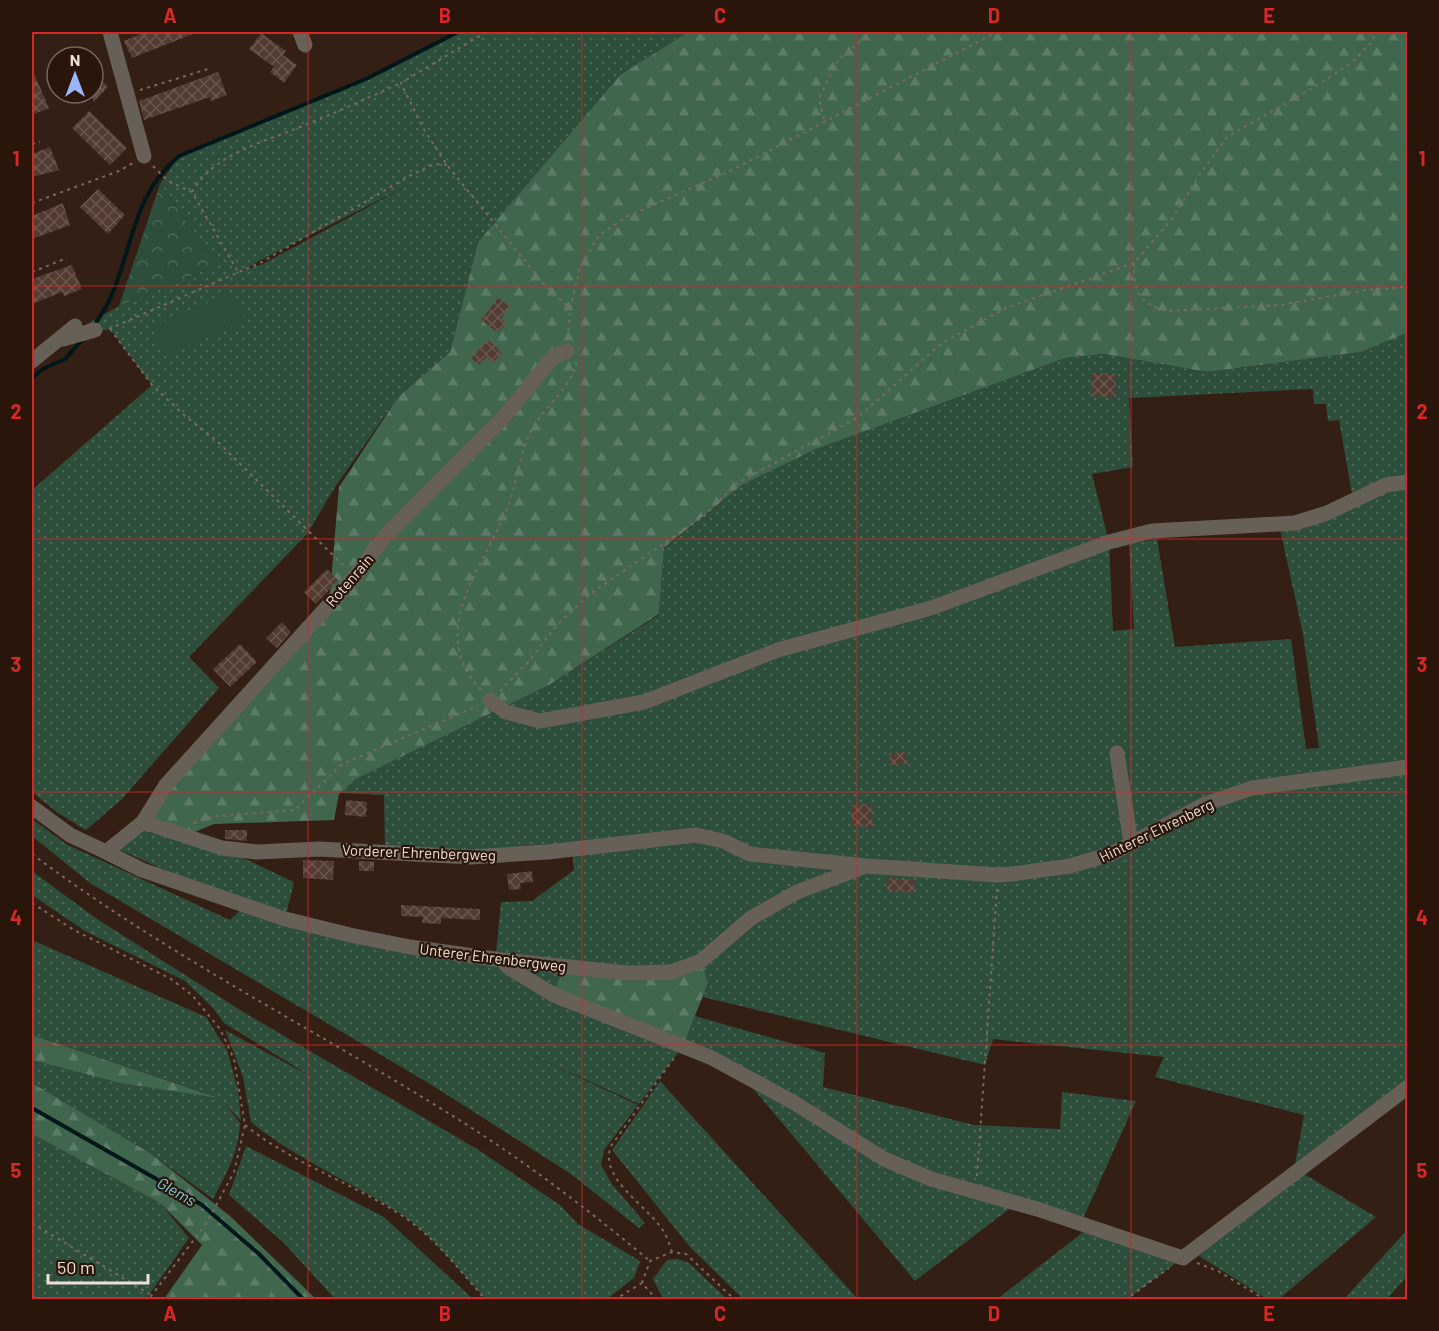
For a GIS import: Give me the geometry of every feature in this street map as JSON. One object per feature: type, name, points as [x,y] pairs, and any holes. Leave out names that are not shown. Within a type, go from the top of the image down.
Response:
[{"type":"street","points":[[110,32],[126,95],[148,160]]},
{"type":"street","points":[[32,361],[75,326]]},
{"type":"street","points":[[61,339],[102,330]]},
{"type":"street","name":"Rotenrain","points":[[143,822],[166,785],[355,576],[387,534],[503,418],[553,357],[567,351]]},
{"type":"street","points":[[490,700],[506,712],[540,720],[644,702],[778,650],[931,608],[1109,542],[1163,530],[1295,523],[1326,513],[1386,485],[1407,483]]},
{"type":"street","points":[[1117,753],[1131,843]]},
{"type":"street","name":"Hinterer Ehrenberg","points":[[866,866],[998,875],[1070,866],[1111,854],[1205,804],[1252,788],[1407,767]]},
{"type":"street","points":[[32,807],[70,835],[106,852],[143,822]]},
{"type":"street","name":"Vorderer Ehrenbergweg","points":[[143,822],[222,848],[257,852],[319,849],[471,857],[548,852],[696,835],[708,836],[750,854],[866,866]]},
{"type":"street","name":"Unterer Ehrenbergweg","points":[[106,852],[142,870],[285,919],[410,947],[502,960],[627,973],[671,972],[701,961],[751,918],[797,892],[866,866]]},
{"type":"street","points":[[502,960],[508,967],[554,995],[683,1046],[783,1097],[885,1159],[931,1179],[976,1191],[1183,1258],[1407,1087]]},
{"type":"path","points":[[192,192],[201,177],[220,162],[252,145],[401,83],[486,32]]},
{"type":"path","points":[[824,120],[819,98],[838,60],[871,32]]},
{"type":"path","points":[[490,700],[469,678],[457,643],[460,606],[501,525],[512,497],[524,445],[534,425],[575,372],[574,356],[567,351],[570,309],[580,268],[599,235],[628,216],[732,170],[824,120],[997,32]]},
{"type":"path","points":[[194,823],[215,816],[295,810],[342,764],[490,700],[528,662],[556,625],[590,594],[704,516],[736,484],[856,418],[942,343],[1006,308],[1134,263],[1173,219],[1200,174],[1227,137],[1318,85],[1351,63],[1370,44],[1377,32]]},
{"type":"path","points":[[126,95],[208,69]]},
{"type":"path","points":[[401,83],[423,128],[447,165],[543,283],[570,309]]},
{"type":"path","points":[[32,144],[40,142]]},
{"type":"path","points":[[32,203],[148,160],[168,181],[192,192],[238,272]]},
{"type":"path","points":[[355,576],[218,442],[185,416],[152,385],[102,330],[262,262],[411,175],[434,164],[447,165]]},
{"type":"path","points":[[32,272],[67,258]]},
{"type":"path","points":[[1134,263],[1134,286],[1138,294],[1156,308],[1166,311],[1281,305],[1366,290],[1407,287]]},
{"type":"path","points":[[32,854],[149,936],[464,1124],[535,1170],[599,1218],[651,1262]]},
{"type":"path","points":[[976,1191],[998,875]]},
{"type":"path","points":[[32,903],[74,930],[171,979],[192,995],[219,1029],[234,1059],[245,1125],[234,1172],[206,1224],[148,1299]]},
{"type":"path","points":[[672,1252],[665,1233],[614,1175],[608,1163],[608,1153],[683,1046]]},
{"type":"path","points":[[245,1125],[267,1143],[402,1215],[429,1238],[486,1299]]},
{"type":"path","points":[[32,1222],[154,1299]]},
{"type":"path","points":[[614,1299],[642,1283],[651,1262],[672,1252],[686,1254],[735,1299]]},
{"type":"path","points":[[1125,1299],[1183,1258],[1218,1272],[1266,1299]]},
{"type":"path","points":[[642,1283],[657,1299]]},
{"type":"green space","points":[[459,32],[688,32],[620,75],[478,242],[450,352],[398,397],[335,487],[307,534],[189,657],[219,688],[121,800],[86,830],[58,813],[32,792],[32,490],[152,385],[110,329],[61,339],[119,306],[218,265],[160,184],[179,156],[366,79]],"holes":[[[405,187],[263,264],[244,270]]]},
{"type":"green space","points":[[688,32],[1407,32],[1407,333],[1361,352],[1207,372],[1104,354],[1065,358],[814,450],[742,485],[664,548],[659,614],[549,685],[356,779],[339,794],[334,820],[214,824],[190,834],[143,822],[329,604],[339,487],[398,397],[450,352],[478,242],[620,75]]},
{"type":"green space","points":[[160,184],[218,265],[119,306]]},
{"type":"green space","points":[[234,292],[246,321],[164,356],[152,326]]},
{"type":"green space","points":[[1407,333],[1407,1095],[1299,1171],[1376,1217],[1279,1299],[1267,1299],[1199,1256],[1293,1175],[1304,1115],[1155,1077],[1164,1057],[993,1039],[985,1065],[703,997],[708,983],[671,972],[496,953],[501,902],[532,901],[574,870],[572,850],[471,857],[385,852],[384,795],[339,793],[356,779],[549,685],[659,615],[664,549],[742,485],[814,450],[1065,358],[1104,354],[1207,372],[1361,352]],"holes":[[[1313,389],[1314,404],[1326,404],[1328,421],[1339,420],[1353,500],[1279,524],[1303,634],[1319,748],[1306,749],[1291,639],[1175,647],[1157,539],[1129,544],[1134,629],[1113,631],[1109,542],[1092,474],[1133,467],[1129,398]]]},
{"type":"green space","points":[[32,819],[66,844],[230,920],[245,906],[120,850],[141,827],[222,848],[294,882],[285,919],[564,966],[683,1045],[695,1016],[825,1053],[823,1087],[974,1125],[1060,1129],[1062,1092],[1136,1101],[1081,1223],[1017,1203],[915,1281],[741,1074],[683,1046],[639,1104],[527,1053],[638,1105],[604,1150],[601,1165],[612,1184],[645,1223],[639,1228],[571,1174],[430,1084],[90,883],[32,836]]},
{"type":"green space","points":[[32,871],[97,919],[245,1013],[477,1149],[560,1205],[578,1224],[640,1261],[634,1278],[607,1299],[486,1299],[435,1243],[413,1223],[382,1202],[305,1159],[251,1122],[243,1077],[225,1030],[312,1077],[224,1023],[213,1008],[185,981],[85,931],[32,895]]},
{"type":"green space","points":[[32,940],[206,1017],[227,1050],[238,1090],[241,1121],[225,1104],[240,1123],[239,1134],[231,1163],[213,1199],[150,1153],[32,1083],[32,1060],[120,1083],[214,1096],[32,1035]]},
{"type":"green space","points":[[701,961],[708,983],[683,1046],[554,995],[564,963],[613,971]]},
{"type":"green space","points":[[32,1035],[219,1098],[120,1083],[32,1060]]},
{"type":"green space","points":[[660,1081],[858,1299],[743,1299],[690,1247],[612,1150]]},
{"type":"green space","points":[[32,1083],[150,1153],[230,1216],[316,1299],[164,1299],[202,1245],[160,1203],[32,1134]]},
{"type":"green space","points":[[32,1134],[160,1203],[189,1238],[146,1299],[32,1299]]},
{"type":"green space","points":[[246,1146],[384,1217],[473,1299],[335,1299],[284,1243],[229,1195]]},
{"type":"green space","points":[[1091,1226],[1183,1258],[1127,1299],[996,1300]]},
{"type":"green space","points":[[1407,1230],[1407,1276],[1387,1299],[1344,1299]]},
{"type":"green space","points":[[677,1259],[689,1263],[727,1299],[663,1299],[653,1279],[667,1260]]},
{"type":"building","points":[[145,32],[198,32],[132,58],[124,41]]},
{"type":"building","points":[[261,33],[286,51],[283,55],[297,65],[284,83],[270,72],[274,67],[249,49]]},
{"type":"building","points":[[32,69],[45,99],[45,105],[49,108],[32,115]]},
{"type":"building","points":[[218,72],[227,95],[211,101],[210,97],[144,120],[139,101]]},
{"type":"building","points":[[89,111],[127,148],[110,165],[72,128]]},
{"type":"building","points":[[50,147],[59,170],[32,177],[32,154]]},
{"type":"building","points":[[98,189],[125,215],[108,234],[80,207]]},
{"type":"building","points":[[63,203],[70,225],[32,239],[32,216]]},
{"type":"building","points":[[72,265],[82,289],[64,296],[62,292],[32,304],[32,279]]},
{"type":"building","points":[[498,298],[509,306],[501,319],[506,323],[498,333],[481,320]]},
{"type":"building","points":[[488,340],[502,353],[493,363],[487,357],[479,365],[471,358]]},
{"type":"building","points":[[1092,373],[1116,373],[1116,397],[1091,396]]},
{"type":"building","points":[[327,569],[338,580],[316,604],[304,592]]},
{"type":"building","points":[[282,622],[291,632],[277,648],[266,638]]},
{"type":"building","points":[[240,644],[257,662],[230,687],[213,669]]},
{"type":"building","points":[[906,752],[907,764],[890,765],[889,753]]},
{"type":"building","points":[[346,800],[367,802],[366,817],[345,815]]},
{"type":"building","points":[[871,804],[873,827],[852,826],[851,805]]},
{"type":"building","points":[[225,830],[247,830],[247,841],[225,839]]},
{"type":"building","points":[[303,860],[334,861],[333,880],[303,878]]},
{"type":"building","points":[[359,861],[374,862],[374,871],[359,871]]},
{"type":"building","points":[[532,871],[533,882],[520,883],[521,889],[509,890],[507,874]]},
{"type":"building","points":[[888,878],[915,880],[914,893],[887,891]]},
{"type":"building","points":[[401,905],[480,909],[480,920],[441,918],[441,924],[422,923],[423,917],[401,916]]},
{"type":"waterway","points":[[94,326],[117,283],[142,207],[163,172],[179,156],[366,79],[458,32]]},
{"type":"waterway","points":[[32,378],[43,369],[65,359],[83,339]]},
{"type":"waterway","name":"Glems","points":[[32,1108],[202,1205],[258,1253],[304,1300]]}]
